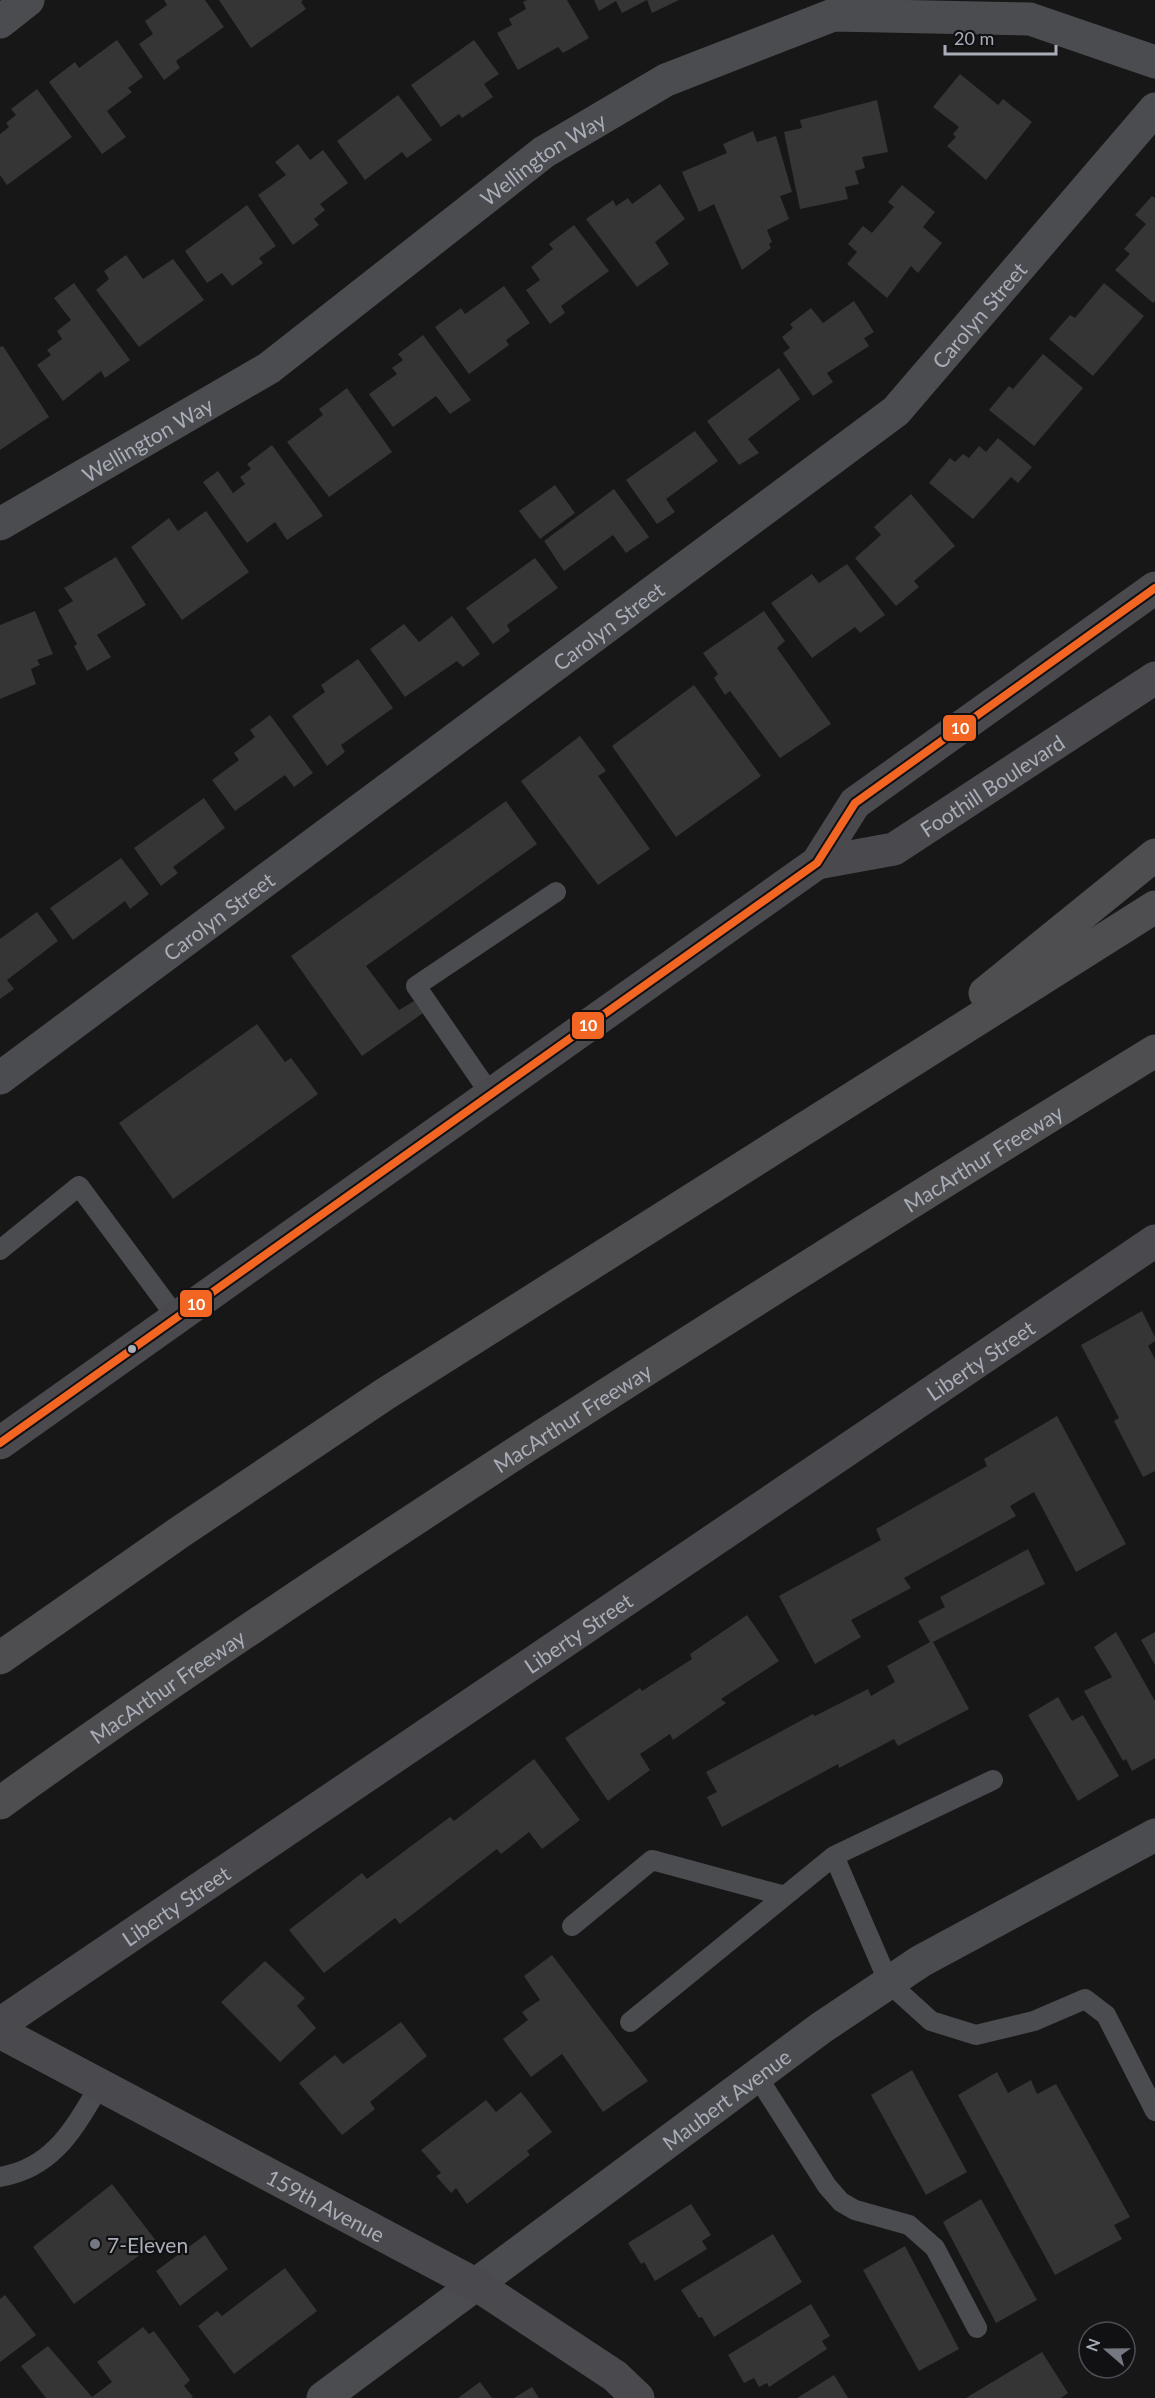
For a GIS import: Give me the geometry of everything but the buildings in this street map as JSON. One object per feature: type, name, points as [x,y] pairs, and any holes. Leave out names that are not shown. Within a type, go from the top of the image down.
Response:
[{"type":"highway","points":[[869,1086],[1155,855]]},
{"type":"highway","points":[[0,1658],[180,1532],[385,1394],[1155,907]]},
{"type":"highway","name":"MacArthur Freeway","points":[[0,1803],[247,1631],[448,1497],[934,1186],[1155,1051]]},
{"type":"street","points":[[0,22],[28,0]]},
{"type":"street","name":"Wellington Way","points":[[0,524],[269,368],[544,152],[666,80],[831,7],[1030,19],[1155,62]]},
{"type":"street","name":"Carolyn Street","points":[[0,1078],[896,411],[1155,109]]},
{"type":"street","name":"Foothill Boulevard","points":[[0,1443],[817,863],[855,803],[1155,588]]},
{"type":"street","name":"Foothill Boulevard","points":[[817,863],[894,849],[1155,678]]},
{"type":"street","name":"Liberty Street","points":[[0,2024],[1155,1241]]},
{"type":"street","name":"Maubert Avenue","points":[[323,2398],[821,2028],[921,1961],[1155,1835]]},
{"type":"street","name":"159th Avenue","points":[[0,2032],[477,2285],[615,2376],[638,2398]]},
{"type":"lane","points":[[491,1095],[416,986],[556,892]]},
{"type":"lane","points":[[0,1250],[79,1186],[177,1318]]},
{"type":"lane","points":[[630,2022],[834,1856],[993,1780]]},
{"type":"lane","points":[[834,1856],[890,1983],[931,2021],[976,2035],[1034,2021],[1085,1999],[1106,2015],[1155,2111]]},
{"type":"lane","points":[[572,1926],[652,1860],[785,1896]]},
{"type":"lane","points":[[757,2076],[827,2186],[841,2202],[872,2216],[909,2225],[935,2248],[977,2328]]},
{"type":"lane","points":[[0,2177],[19,2174],[44,2161],[74,2127],[100,2085]]},
{"type":"transit line","name":"10","points":[[0,1443],[817,863],[855,803],[1155,588]]},
{"type":"place","name":"7-Eleven","points":[[95,2244]]}]
